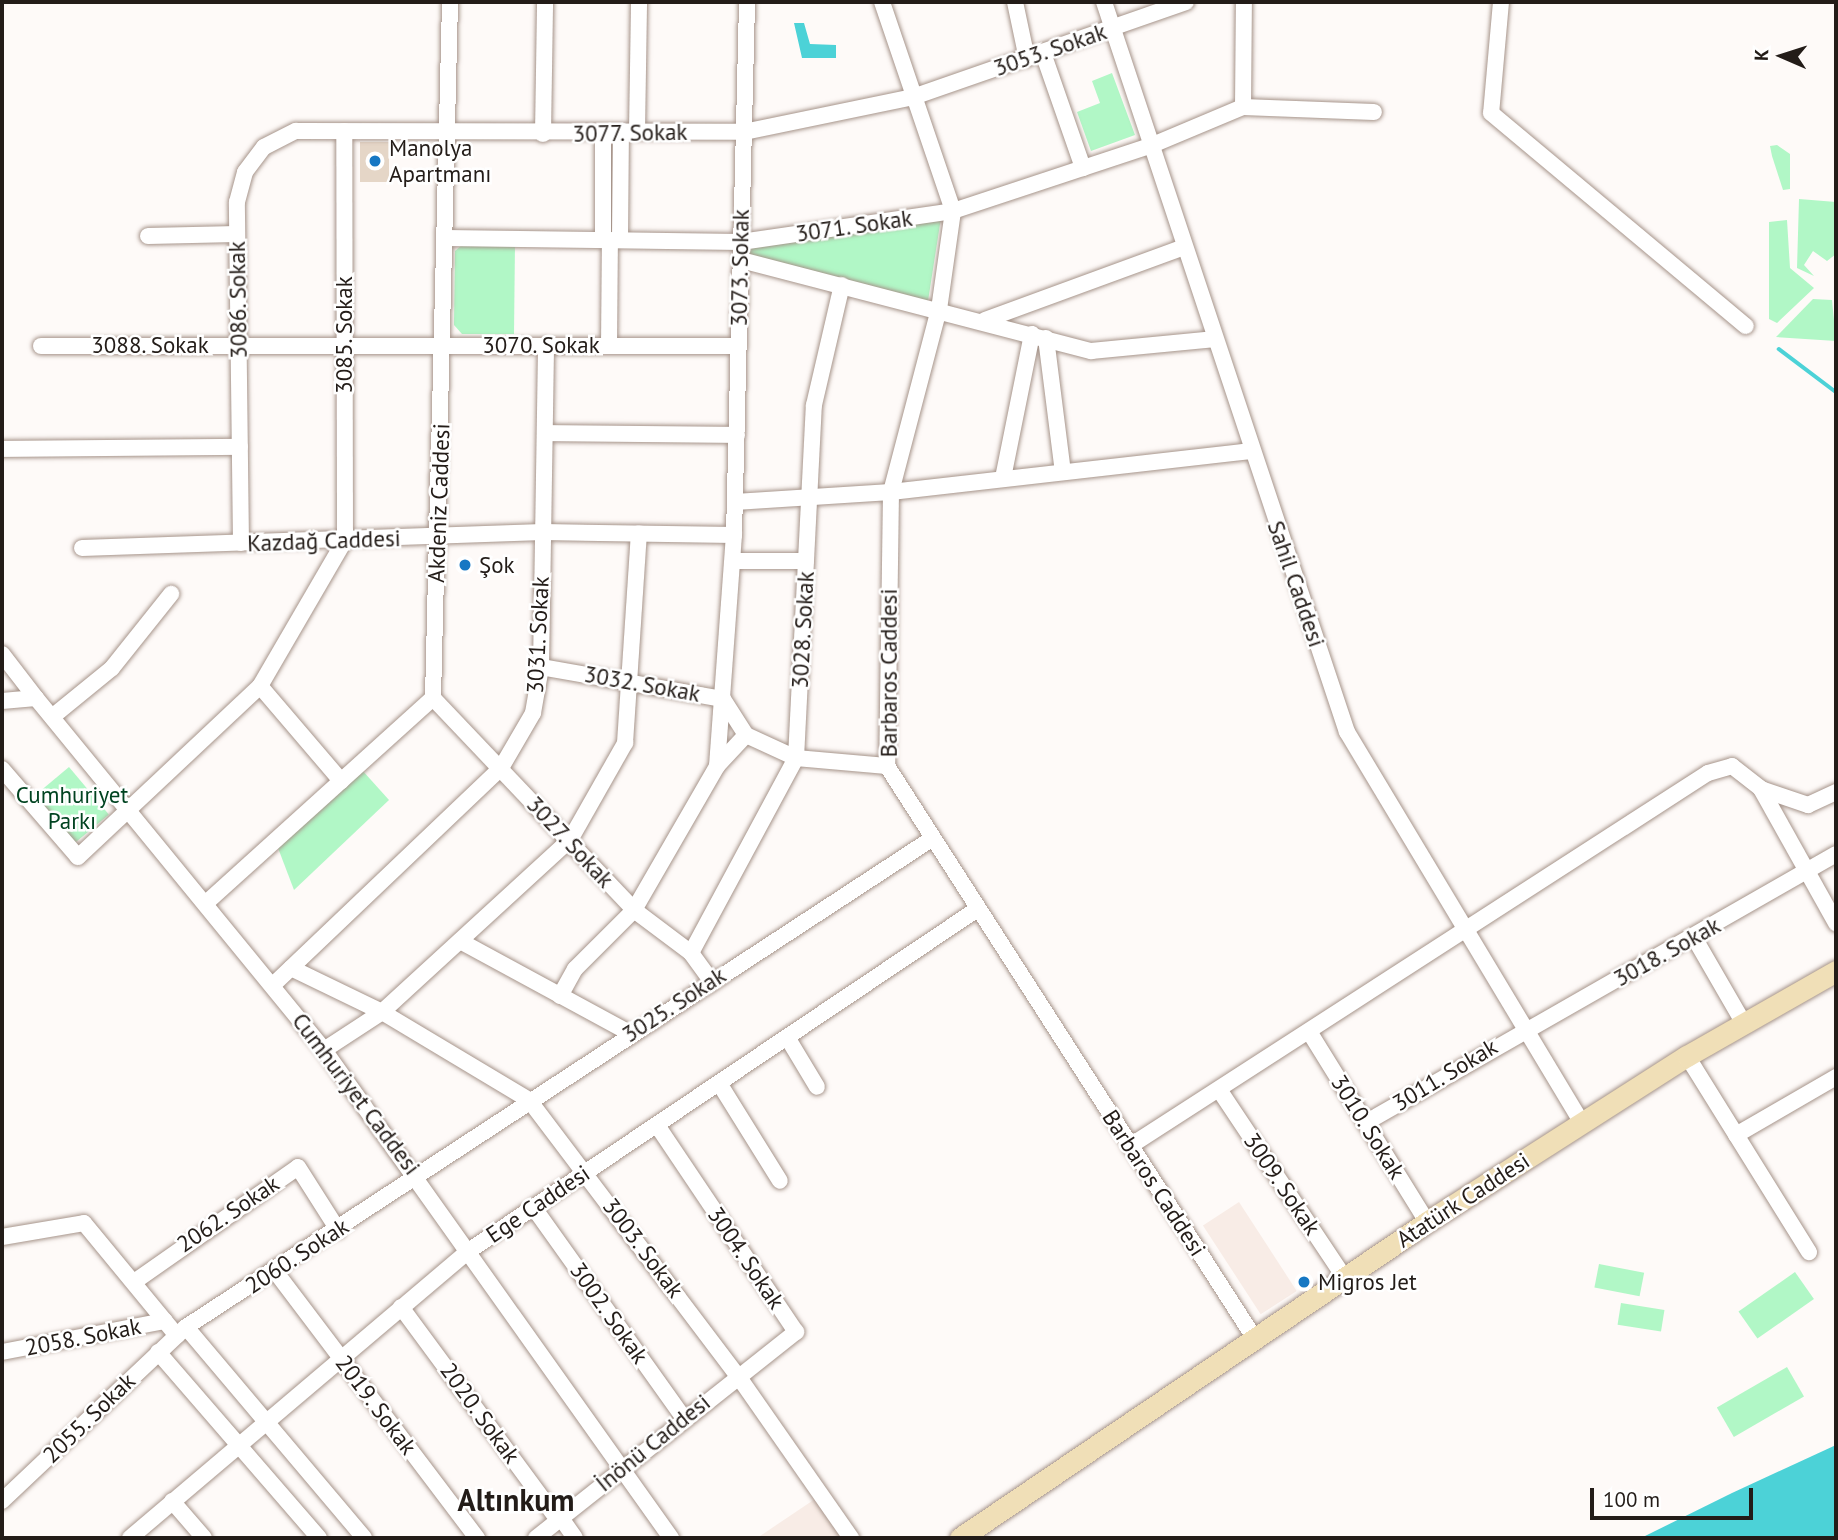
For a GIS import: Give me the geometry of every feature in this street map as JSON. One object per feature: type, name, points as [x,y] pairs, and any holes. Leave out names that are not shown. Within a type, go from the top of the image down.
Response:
[{"type":"main road","name":"Atatürk Caddesi","points":[[960,1538],[1427,1222],[1687,1056],[1836,971]]},
{"type":"street","name":"Akdeniz Caddesi","points":[[433,698],[444,345],[450,2]]},
{"type":"street","points":[[543,134],[545,2]]},
{"type":"street","points":[[611,240],[629,132],[639,2]]},
{"type":"street","name":"3073. Sokak","points":[[717,766],[733,561],[747,2]]},
{"type":"street","name":"Barbaros Caddesi","points":[[882,2],[953,211],[939,309],[891,492],[887,765],[976,910],[1255,1339]]},
{"type":"street","points":[[1015,2],[1027,59]]},
{"type":"street","name":"Sahil Caddesi","points":[[1104,2],[1182,248],[1347,732],[1582,1123]]},
{"type":"street","name":"3053. Sokak","points":[[914,97],[1186,2]]},
{"type":"street","points":[[1244,2],[1243,107],[1374,112]]},
{"type":"street","points":[[1501,2],[1490,113],[1746,326]]},
{"type":"street","points":[[1043,53],[1083,168]]},
{"type":"street","name":"3077. Sokak","points":[[344,131],[448,136],[744,132],[914,97]]},
{"type":"street","name":"3071. Sokak","points":[[446,238],[741,242],[953,211],[1150,146],[1243,107]]},
{"type":"street","name":"3086. Sokak","points":[[241,543],[237,234],[245,172],[264,147],[296,131],[344,131]]},
{"type":"street","name":"3085. Sokak","points":[[344,131],[345,540]]},
{"type":"street","points":[[603,133],[611,240],[609,346]]},
{"type":"street","points":[[148,236],[237,234]]},
{"type":"street","points":[[985,320],[1182,248]]},
{"type":"street","points":[[741,260],[985,320],[1091,351],[1215,339]]},
{"type":"street","name":"3028. Sokak","points":[[691,953],[796,758],[814,405],[842,285]]},
{"type":"street","points":[[1039,336],[1063,472]]},
{"type":"street","points":[[1003,478],[1039,336]]},
{"type":"street","name":"3088. Sokak","points":[[41,346],[344,345]]},
{"type":"street","name":"3070. Sokak","points":[[344,345],[739,346]]},
{"type":"street","name":"3031. Sokak","points":[[272,985],[501,768],[533,713],[541,667],[546,345]]},
{"type":"street","points":[[545,433],[737,435]]},
{"type":"street","points":[[2,449],[240,447]]},
{"type":"street","points":[[735,502],[810,500],[891,492],[1251,451]]},
{"type":"street","name":"Kazdağ Caddesi","points":[[82,548],[438,538],[543,532],[734,535]]},
{"type":"street","points":[[324,1050],[382,1012],[570,840],[625,743],[634,681],[639,533]]},
{"type":"street","points":[[2,769],[78,857],[131,812],[260,686],[345,540]]},
{"type":"street","points":[[733,561],[806,561]]},
{"type":"street","points":[[52,717],[112,668],[172,594]]},
{"type":"street","name":"Cumhuriyet Caddesi","points":[[2,654],[324,1050],[418,1176],[671,1538]]},
{"type":"street","name":"3032. Sokak","points":[[541,667],[634,681],[723,699],[746,735]]},
{"type":"street","points":[[260,686],[341,781]]},
{"type":"street","points":[[2,701],[36,698]]},
{"type":"street","points":[[206,903],[433,698]]},
{"type":"street","name":"3027. Sokak","points":[[433,698],[634,909],[691,953],[711,981]]},
{"type":"street","points":[[560,996],[575,969],[634,909],[717,766],[746,735],[796,758],[887,765]]},
{"type":"street","points":[[1130,1146],[1310,1033],[1465,925],[1708,774],[1732,766],[1761,789],[1808,805],[1836,792]]},
{"type":"street","points":[[1761,789],[1836,923]]},
{"type":"street","name":"3025. Sokak","points":[[418,1176],[528,1100],[933,838]]},
{"type":"street","name":"3018. Sokak","points":[[1525,1028],[1695,939],[1836,854]]},
{"type":"street","name":"Ege Caddesi","points":[[130,1538],[239,1442],[470,1250],[976,910]]},
{"type":"street","points":[[1695,939],[1744,1024]]},
{"type":"street","points":[[460,941],[631,1034]]},
{"type":"street","name":"3003. Sokak","points":[[291,968],[382,1012],[528,1100],[587,1172],[738,1376],[851,1538]]},
{"type":"street","name":"3011. Sokak","points":[[1365,1123],[1525,1028]]},
{"type":"street","name":"3010. Sokak","points":[[1310,1033],[1427,1222]]},
{"type":"street","points":[[787,1037],[817,1087]]},
{"type":"street","points":[[1687,1056],[1809,1252]]},
{"type":"street","points":[[1736,1135],[1836,1077]]},
{"type":"street","points":[[719,1083],[780,1181]]},
{"type":"street","name":"3009. Sokak","points":[[1220,1091],[1344,1277]]},
{"type":"street","name":"3004. Sokak","points":[[657,1125],[796,1332],[738,1376]]},
{"type":"street","name":"2062. Sokak","points":[[134,1282],[298,1167],[338,1230]]},
{"type":"street","name":"2060. Sokak","points":[[182,1331],[418,1176]]},
{"type":"street","name":"3002. Sokak","points":[[534,1208],[684,1418]]},
{"type":"street","points":[[2,1237],[84,1223],[165,1321],[182,1331],[265,1420],[364,1538]]},
{"type":"street","name":"2019. Sokak","points":[[275,1271],[477,1538]]},
{"type":"street","name":"2020. Sokak","points":[[401,1307],[575,1538]]},
{"type":"street","name":"2058. Sokak","points":[[2,1352],[165,1321]]},
{"type":"street","name":"2055. Sokak","points":[[2,1501],[182,1331]]},
{"type":"street","points":[[158,1352],[239,1442],[319,1538]]},
{"type":"street","name":"İnönü Caddesi","points":[[536,1538],[738,1376]]},
{"type":"street","points":[[172,1501],[204,1538]]},
{"type":"shaded area","points":[[1239,1202],[1297,1291],[1261,1314],[1203,1225]]},
{"type":"shaded area","points":[[815,1499],[842,1538],[757,1538]]},
{"type":"green space","points":[[1112,73],[1135,135],[1091,151],[1077,112],[1100,103],[1092,81]]},
{"type":"green space","points":[[1777,145],[1790,154],[1790,189],[1783,190],[1772,156],[1770,146]]},
{"type":"green space","points":[[1799,199],[1836,202],[1836,254],[1827,261],[1813,251],[1804,265],[1814,276],[1797,268]]},
{"type":"green space","points":[[941,218],[928,301],[747,260],[748,248]]},
{"type":"green space","points":[[1787,220],[1790,268],[1814,288],[1777,323],[1769,319],[1769,222]]},
{"type":"green space","points":[[515,244],[514,334],[462,334],[454,325],[455,251],[462,245]]},
{"type":"green space","points":[[1813,299],[1832,300],[1836,341],[1776,337]]},
{"type":"green space","name":"Cumhuriyet Parkı","points":[[69,767],[109,814],[72,845],[32,798]]},
{"type":"green space","points":[[362,770],[389,800],[294,890],[278,848]]},
{"type":"green space","points":[[1599,1264],[1644,1273],[1640,1296],[1594,1288]]},
{"type":"green space","points":[[1795,1272],[1814,1299],[1757,1339],[1738,1312]]},
{"type":"green space","points":[[1621,1303],[1664,1310],[1661,1332],[1618,1325]]},
{"type":"green space","points":[[1787,1367],[1804,1396],[1734,1437],[1717,1408]]},
{"type":"water","points":[[794,23],[804,23],[810,44],[836,45],[836,58],[802,58]]},
{"type":"water","points":[[1836,1445],[1836,1538],[1641,1538],[1732,1493]]},
{"type":"building","name":"Manolya Apartmanı","points":[[360,142],[389,142],[389,182],[360,182]]},
{"type":"waterway","points":[[1779,349],[1836,392]]},
{"type":"place","name":"Manolya Apartmanı","points":[[375,161]]},
{"type":"place","name":"Şok","points":[[465,565]]},
{"type":"place","name":"Migros Jet","points":[[1304,1282]]},
{"type":"district","name":"Altınkum","points":[[516,1500]]}]
